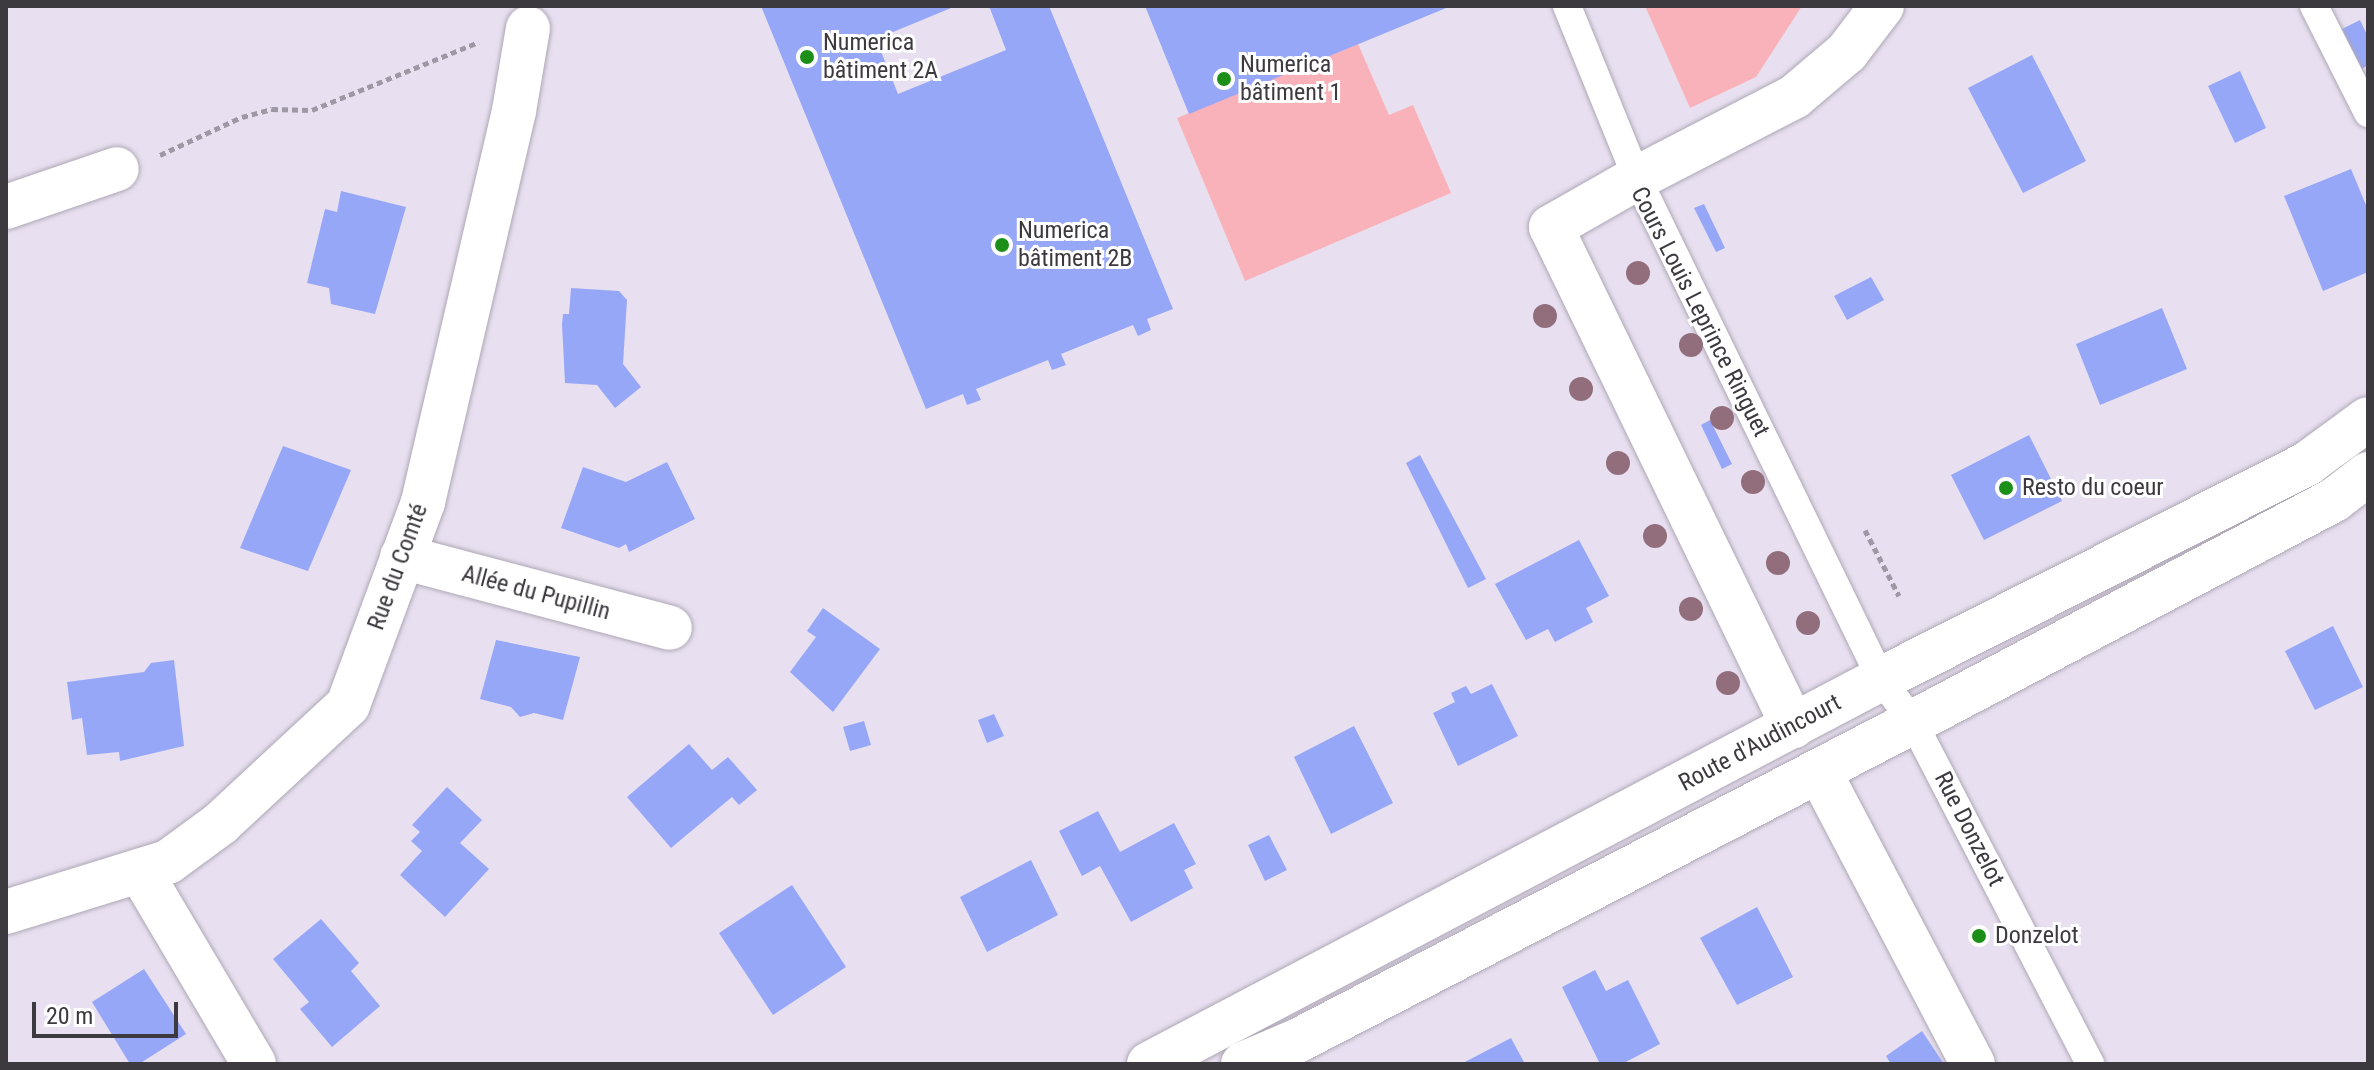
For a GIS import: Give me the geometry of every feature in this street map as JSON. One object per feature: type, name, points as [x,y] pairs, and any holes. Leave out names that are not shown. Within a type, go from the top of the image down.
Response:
[{"type":"street","points":[[1637,178],[1794,97],[1847,52],[1882,6]]},
{"type":"street","name":"Rue du Comté","points":[[6,912],[168,862],[221,823],[348,705],[423,502],[514,111],[528,28]]},
{"type":"street","points":[[6,207],[117,169]]},
{"type":"street","name":"Cours Louis Leprince Ringuet","points":[[1637,178],[1551,227],[1793,726]]},
{"type":"street","name":"Route d'Audincourt","points":[[1149,1064],[1881,679],[2308,463],[2368,419]]},
{"type":"street","name":"Route d'Audincourt","points":[[1243,1064],[1299,1040],[1913,722],[2334,500],[2368,474]]},
{"type":"street","name":"Allée du Pupillin","points":[[402,557],[670,628]]},
{"type":"street","points":[[1793,726],[1973,1064]]},
{"type":"street","points":[[140,871],[254,1064]]},
{"type":"lane","points":[[1567,6],[1637,178]]},
{"type":"lane","points":[[2314,6],[2368,113]]},
{"type":"lane","name":"Cours Louis Leprince Ringuet","points":[[1637,178],[1881,679],[1913,722]]},
{"type":"lane","name":"Rue Donzelot","points":[[1913,722],[2090,1064]]},
{"type":"path","points":[[117,169],[186,146],[242,117],[272,109],[312,110],[412,73]]},
{"type":"path","points":[[1865,530],[1899,596]]},
{"type":"shaded area","points":[[1645,6],[1802,6],[1756,77],[1690,108]]},
{"type":"shaded area","points":[[1358,44],[1389,115],[1413,105],[1451,193],[1245,281],[1177,118]]},
{"type":"building","name":"Numerica bâtiment 2B","points":[[761,6],[956,6],[876,39],[898,94],[1006,50],[989,6],[1049,6],[1173,309],[1147,319],[1151,330],[1138,336],[1133,325],[1061,354],[1066,365],[1052,370],[1048,360],[976,389],[981,400],[967,405],[963,394],[926,409]]},
{"type":"building","name":"Numerica bâtiment 1","points":[[1145,6],[1451,6],[1189,114]]},
{"type":"building","points":[[2360,20],[2368,37],[2368,65],[2362,69],[2342,29]]},
{"type":"building","points":[[2032,55],[2086,161],[2023,193],[1968,88]]},
{"type":"building","points":[[2240,71],[2266,128],[2235,143],[2208,86]]},
{"type":"building","points":[[2351,169],[2368,210],[2368,272],[2323,291],[2284,196]]},
{"type":"building","points":[[341,191],[406,207],[375,314],[331,304],[329,288],[307,283],[325,209],[337,212]]},
{"type":"building","points":[[1704,204],[1725,248],[1716,252],[1694,208]]},
{"type":"building","points":[[1871,277],[1884,300],[1847,320],[1834,296]]},
{"type":"building","points":[[571,288],[619,291],[627,300],[623,364],[641,387],[615,408],[597,385],[565,383],[562,324],[563,314],[569,314]]},
{"type":"building","points":[[2162,308],[2187,369],[2100,405],[2076,344]]},
{"type":"building","points":[[1710,420],[1732,464],[1722,469],[1701,425]]},
{"type":"building","name":"Resto du coeur","points":[[2029,435],[2062,501],[1984,540],[1951,475]]},
{"type":"building","points":[[283,446],[351,470],[308,571],[240,548]]},
{"type":"building","points":[[1420,455],[1486,579],[1468,588],[1406,463]]},
{"type":"building","points":[[667,462],[695,519],[629,552],[626,544],[619,548],[561,528],[583,467],[626,482]]},
{"type":"building","points":[[1579,540],[1609,596],[1586,608],[1593,622],[1555,642],[1548,629],[1526,640],[1495,584]]},
{"type":"building","points":[[823,608],[880,649],[833,712],[790,672],[816,637],[807,631]]},
{"type":"building","points":[[2333,626],[2363,687],[2315,710],[2285,651]]},
{"type":"building","points":[[496,640],[580,657],[563,720],[534,713],[520,717],[511,707],[480,699]]},
{"type":"building","points":[[174,660],[184,746],[120,761],[119,752],[87,755],[82,718],[72,720],[67,682],[144,672],[151,663]]},
{"type":"building","points":[[1492,684],[1518,736],[1458,766],[1433,713],[1455,702],[1451,693],[1466,686],[1471,694]]},
{"type":"building","points":[[994,714],[1004,736],[987,743],[978,720]]},
{"type":"building","points":[[864,721],[871,745],[850,751],[843,727]]},
{"type":"building","points":[[1354,726],[1393,803],[1331,834],[1294,757]]},
{"type":"building","points":[[689,744],[712,770],[728,757],[757,790],[739,805],[732,797],[671,848],[627,797]]},
{"type":"building","points":[[447,787],[482,820],[460,843],[489,869],[445,917],[400,875],[422,851],[411,841],[420,832],[412,825]]},
{"type":"building","points":[[1098,811],[1120,852],[1174,823],[1196,864],[1184,870],[1193,888],[1131,922],[1100,866],[1082,876],[1059,831]]},
{"type":"building","points":[[1269,835],[1287,870],[1265,881],[1248,845]]},
{"type":"building","points":[[1031,860],[1058,915],[987,952],[960,897]]},
{"type":"building","points":[[792,885],[846,967],[773,1015],[719,933]]},
{"type":"building","points":[[1757,907],[1793,977],[1737,1005],[1700,938]]},
{"type":"building","points":[[321,919],[359,963],[351,971],[380,1006],[332,1047],[300,1009],[309,1002],[273,959]]},
{"type":"building","points":[[144,969],[186,1034],[139,1064],[130,1064],[92,1002]]},
{"type":"building","points":[[1595,970],[1606,991],[1628,980],[1660,1044],[1622,1064],[1600,1064],[1562,987]]},
{"type":"building","points":[[1922,1031],[1944,1064],[1891,1064],[1886,1056]]},
{"type":"building","points":[[1511,1038],[1525,1064],[1461,1064]]},
{"type":"place","name":"Numerica bâtiment 2A","points":[[807,57]]},
{"type":"place","name":"Numerica bâtiment 1","points":[[1224,79]]},
{"type":"place","name":"Numerica bâtiment 2B","points":[[1002,245]]},
{"type":"place","name":"Resto du coeur","points":[[2006,488]]},
{"type":"place","name":"Donzelot","points":[[1979,936]]}]
